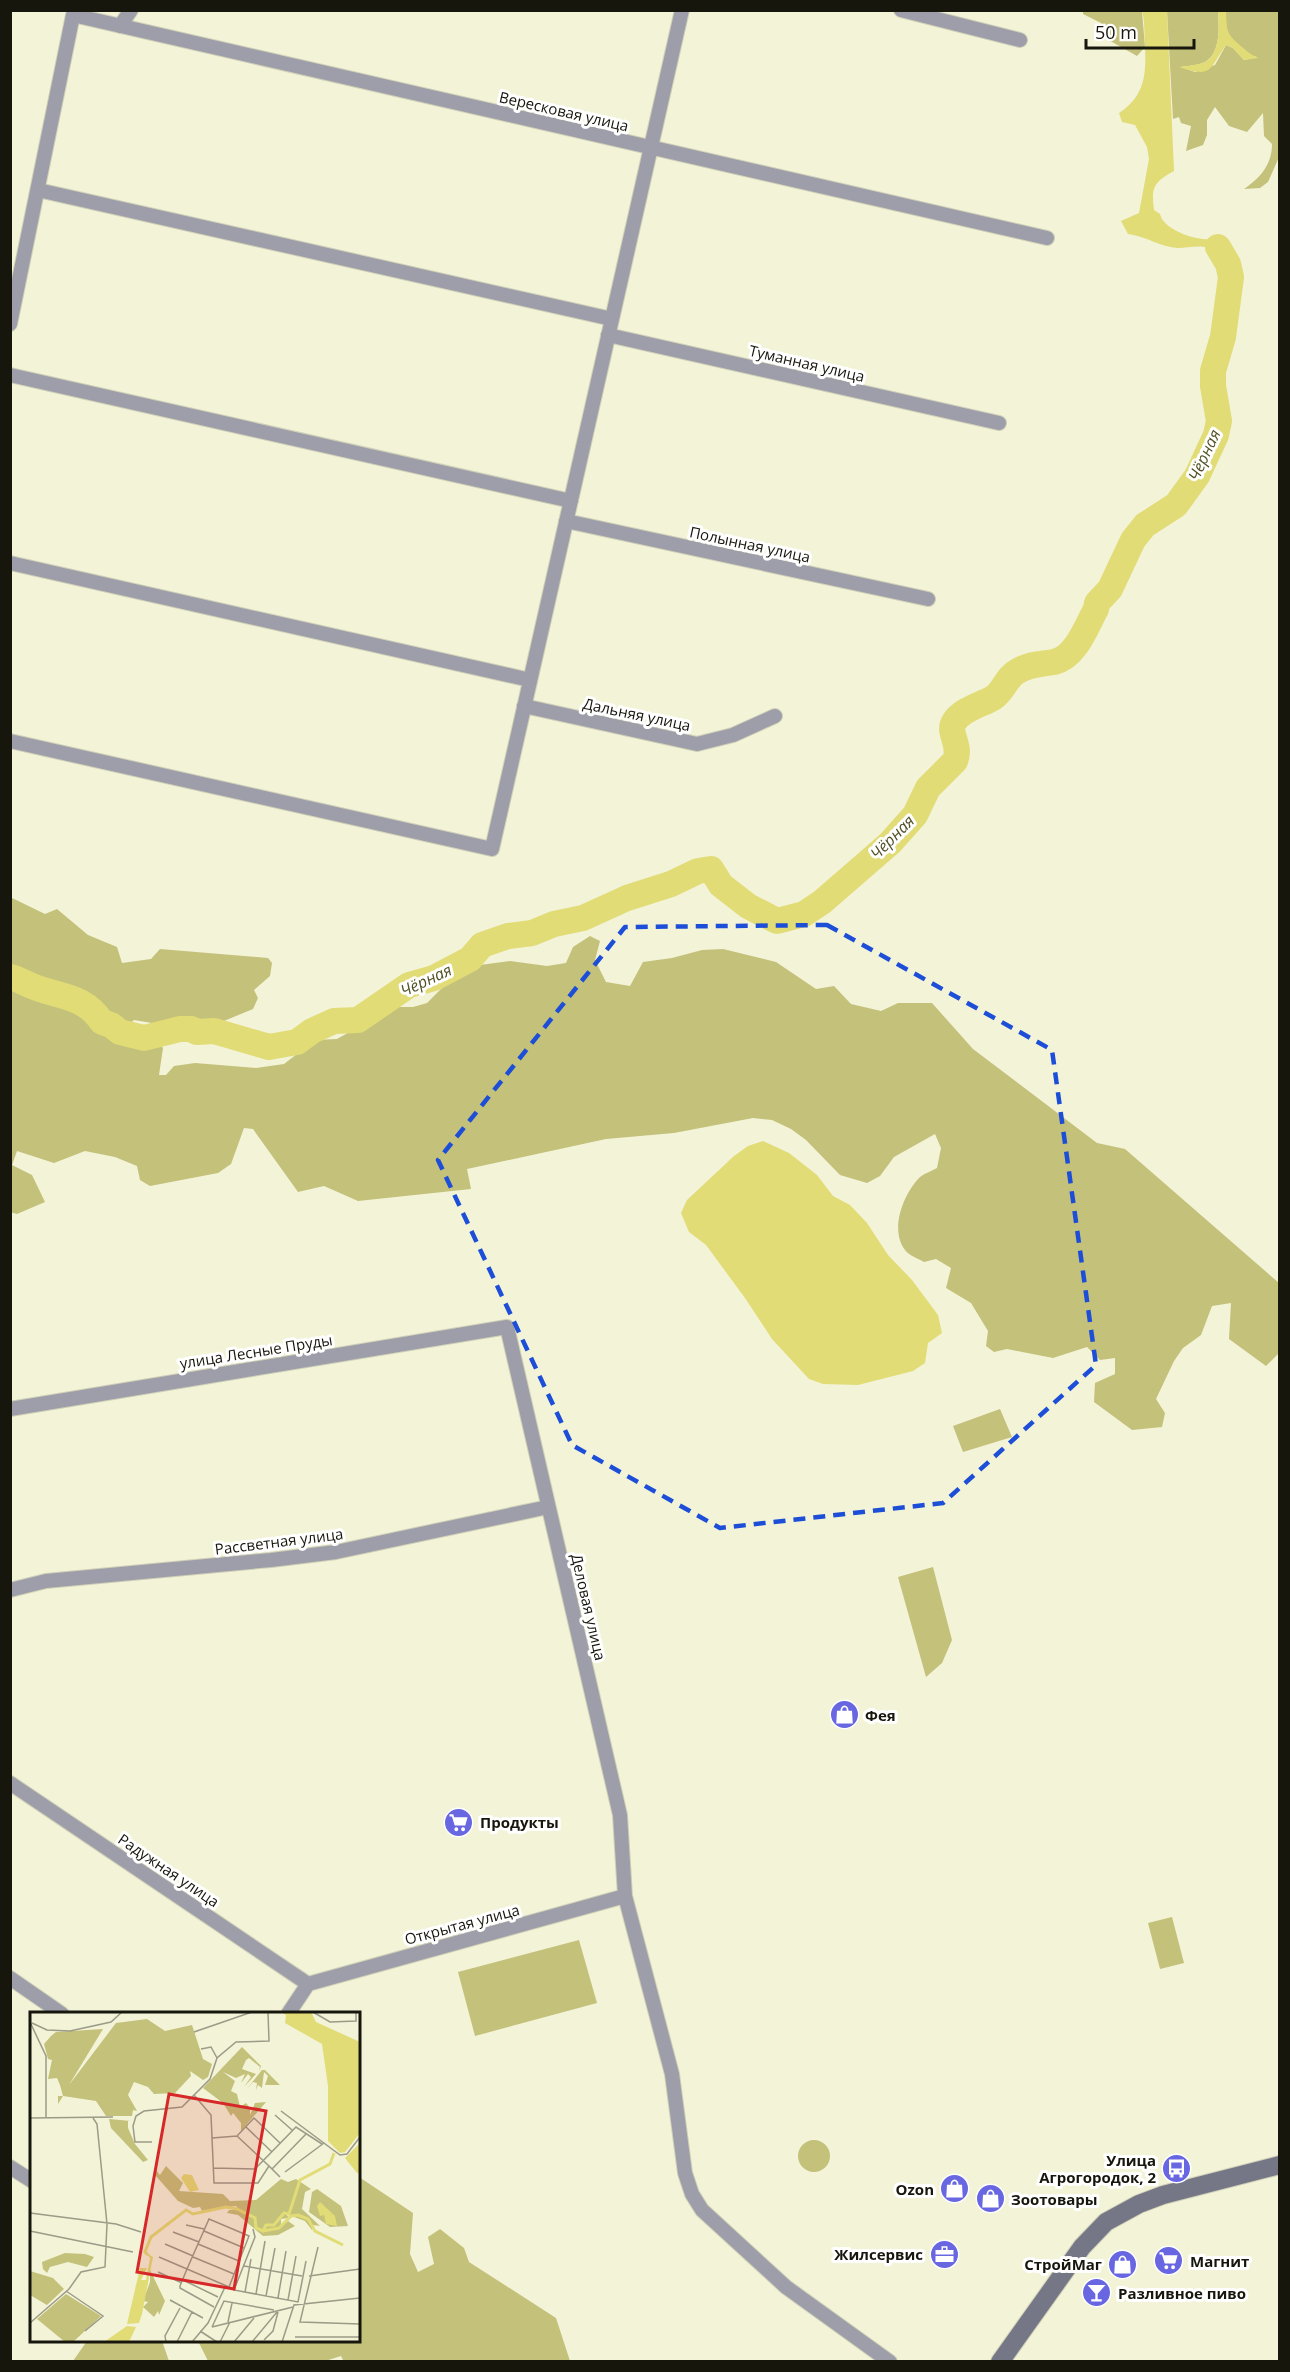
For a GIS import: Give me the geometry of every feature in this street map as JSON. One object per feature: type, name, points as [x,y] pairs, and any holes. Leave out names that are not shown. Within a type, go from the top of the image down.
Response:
[{"type":"street","points":[[120,26],[131,10]]},
{"type":"street","points":[[10,741],[492,849],[681,10]]},
{"type":"street","points":[[901,10],[1020,40]]},
{"type":"street","name":"Вересковая улица","points":[[38,190],[73,15],[1047,238]]},
{"type":"street","points":[[10,324],[38,190],[612,320]]},
{"type":"street","name":"Туманная улица","points":[[608,335],[999,423]]},
{"type":"street","points":[[10,375],[570,501]]},
{"type":"street","name":"Полынная улица","points":[[566,521],[928,599]]},
{"type":"street","points":[[10,563],[530,680]]},
{"type":"street","name":"Дальняя улица","points":[[524,706],[696,744],[733,735],[775,716]]},
{"type":"street","name":"улица Лесные Пруды","points":[[10,1408],[507,1327]]},
{"type":"street","name":"Деловая улица","points":[[507,1327],[620,1815],[625,1896],[672,2073],[681,2148],[692,2194],[702,2210],[786,2288],[890,2361]]},
{"type":"street","name":"Рассветная улица","points":[[10,1590],[46,1581],[336,1552],[548,1507]]},
{"type":"street","name":"Радужная улица","points":[[10,1783],[308,1984]]},
{"type":"street","name":"Открытая улица","points":[[308,1984],[625,1896]]},
{"type":"street","points":[[10,1978],[61,2012]]},
{"type":"street","points":[[289,2012],[308,1984]]},
{"type":"street","points":[[1000,2361],[1064,2270],[1093,2233],[1106,2222],[1133,2207],[1163,2195],[1280,2165]]},
{"type":"street","points":[[10,2167],[30,2180]]},
{"type":"highlighted area","points":[[827,925],[1052,1050],[1096,1365],[943,1503],[720,1528],[572,1445],[438,1160],[625,927]]},
{"type":"shaded area","points":[[1083,11],[1142,11],[1145,47],[1137,56],[1105,38],[1101,23],[1083,14]]},
{"type":"shaded area","points":[[1142,11],[1167,11],[1174,171],[1162,178],[1155,186],[1154,210],[1160,214],[1168,226],[1185,235],[1204,239],[1219,238],[1229,251],[1231,277],[1220,257],[1212,249],[1165,246],[1128,234],[1121,221],[1139,213],[1149,159],[1147,147],[1135,125],[1122,122],[1119,113],[1135,99],[1142,83],[1145,54]]},
{"type":"shaded area","points":[[1167,11],[1218,11],[1218,39],[1214,52],[1205,62],[1181,67],[1195,72],[1215,65],[1226,45],[1233,48],[1244,60],[1257,57],[1248,53],[1229,34],[1226,27],[1226,11],[1279,11],[1279,157],[1268,182],[1260,188],[1244,189],[1260,175],[1270,158],[1272,144],[1264,136],[1263,113],[1247,132],[1229,126],[1215,107],[1207,120],[1207,135],[1203,145],[1186,151],[1191,126],[1181,123],[1179,117],[1173,119]]},
{"type":"shaded area","points":[[1218,11],[1226,11],[1227,28],[1233,39],[1249,53],[1259,58],[1244,60],[1233,48],[1226,45],[1213,65],[1205,71],[1199,72],[1179,67],[1203,63],[1213,54],[1218,40]]},
{"type":"shaded area","points":[[10,897],[45,914],[57,909],[88,935],[117,947],[122,963],[151,959],[160,949],[268,958],[272,963],[270,976],[254,990],[258,998],[253,1009],[219,1023],[198,1025],[179,1022],[158,1024],[134,1020],[120,1032],[120,1042],[139,1046],[159,1044],[163,1048],[159,1075],[166,1075],[174,1066],[195,1063],[256,1068],[284,1064],[315,1040],[337,1039],[394,1007],[413,1007],[427,1003],[454,976],[480,965],[510,961],[547,966],[566,963],[573,947],[590,936],[600,941],[595,960],[606,982],[630,986],[643,962],[672,958],[702,950],[723,949],[776,962],[816,989],[834,986],[851,1004],[881,1011],[898,1003],[932,1003],[973,1049],[1097,1143],[1125,1149],[1279,1283],[1279,1353],[1266,1366],[1229,1339],[1231,1303],[1212,1306],[1201,1335],[1183,1348],[1174,1361],[1156,1399],[1165,1413],[1162,1427],[1132,1430],[1094,1402],[1095,1383],[1115,1374],[1115,1358],[1100,1360],[1087,1347],[1053,1358],[1007,1349],[994,1352],[986,1346],[988,1331],[971,1303],[946,1288],[951,1268],[936,1259],[924,1262],[914,1257],[906,1252],[900,1241],[898,1222],[909,1192],[920,1177],[937,1168],[941,1148],[935,1134],[894,1157],[880,1176],[867,1183],[840,1175],[806,1140],[791,1129],[772,1120],[753,1118],[674,1133],[606,1139],[467,1169],[471,1189],[358,1201],[324,1186],[298,1192],[253,1129],[244,1128],[231,1164],[218,1173],[150,1186],[140,1180],[137,1166],[115,1157],[85,1151],[54,1163],[17,1151],[12,1165],[32,1175],[45,1202],[17,1214],[10,1212]]},
{"type":"shaded area","points":[[763,1141],[789,1153],[817,1175],[833,1196],[850,1205],[867,1223],[888,1255],[912,1280],[938,1315],[942,1333],[928,1343],[925,1363],[913,1371],[858,1385],[823,1384],[809,1379],[772,1339],[706,1245],[689,1232],[681,1213],[687,1200],[734,1156],[748,1146]]},
{"type":"shaded area","points":[[1000,1409],[1012,1437],[963,1452],[953,1426]]},
{"type":"shaded area","points":[[933,1567],[952,1640],[942,1663],[926,1677],[898,1577]]},
{"type":"shaded area","points":[[1172,1917],[1184,1963],[1160,1969],[1148,1923]]},
{"type":"shaded area","points":[[579,1940],[597,2003],[475,2036],[458,1972]]},
{"type":"shaded area","points":[[814,2140],[825,2145],[830,2156],[825,2167],[814,2172],[803,2167],[798,2156],[803,2145]]},
{"type":"shaded area","points":[[360,2178],[413,2213],[410,2254],[418,2272],[434,2264],[428,2237],[440,2229],[464,2248],[469,2262],[556,2318],[570,2361],[344,2362],[341,2356],[322,2362],[208,2361],[198,2342],[360,2342]]},
{"type":"shaded area","points":[[86,2342],[162,2342],[169,2361],[73,2361]]},
{"type":"waterway","name":"Чёрная","points":[[10,977],[79,1001],[95,1013],[102,1022],[120,1032],[144,1038],[180,1029],[191,1029],[197,1032],[214,1031],[269,1047],[297,1042],[312,1031],[334,1021],[358,1020],[409,985],[434,978],[470,959],[482,945],[508,936],[532,933],[554,924],[583,918],[627,898],[671,884],[698,871],[711,869],[721,885],[748,906],[777,921],[804,914],[822,902],[890,843],[915,815],[928,788],[955,761],[957,750],[952,726],[957,718],[993,698],[1018,671],[1062,659],[1074,648],[1096,609],[1097,603],[1110,589],[1133,540],[1145,525],[1176,505],[1197,476],[1216,435],[1219,421],[1213,371],[1223,337],[1231,277],[1228,264],[1218,247]]},
{"type":"place","name":"Фея","points":[[844,1715]]},
{"type":"place","name":"Продукты","points":[[459,1822]]},
{"type":"place","name":"Улица Агрогородок, 2","points":[[1177,2169]]},
{"type":"place","name":"Ozon","points":[[955,2189]]},
{"type":"place","name":"Зоотовары","points":[[990,2199]]},
{"type":"place","name":"Жилсервис","points":[[944,2254]]},
{"type":"place","name":"Магнит","points":[[1169,2261]]},
{"type":"place","name":"СтройМаг","points":[[1123,2264]]},
{"type":"place","name":"Разливное пиво","points":[[1097,2293]]}]
